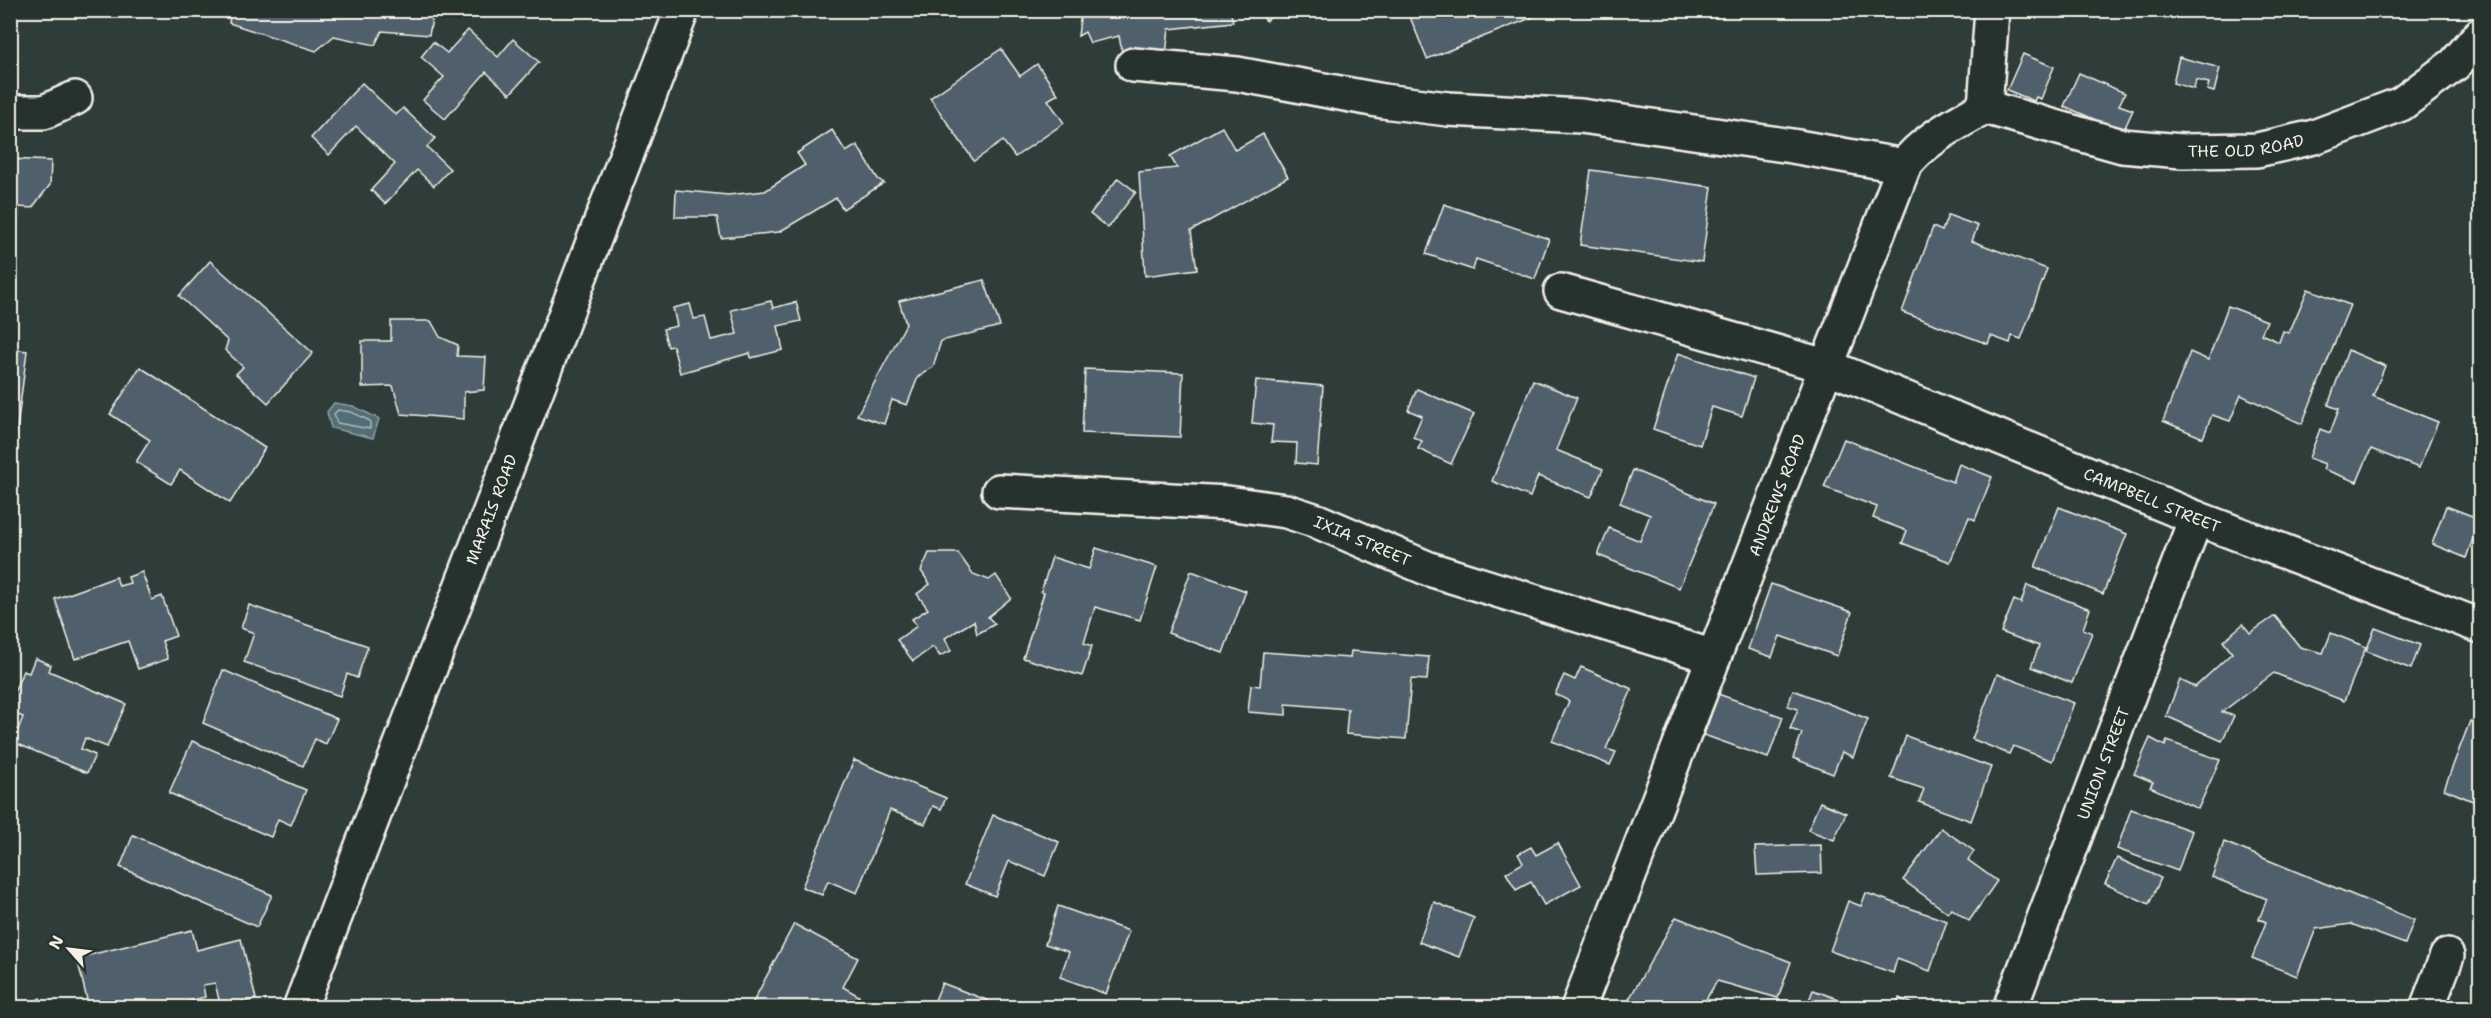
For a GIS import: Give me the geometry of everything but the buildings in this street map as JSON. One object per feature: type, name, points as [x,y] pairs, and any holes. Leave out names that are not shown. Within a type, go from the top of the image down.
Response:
[{"type":"street","name":"MARAIS ROAD","points":[[300,1008],[682,10]]},
{"type":"street","points":[[1985,107],[1992,10]]},
{"type":"street","name":"THE OLD ROAD","points":[[1985,107],[2122,146],[2182,151],[2257,150],[2314,137],[2401,104],[2455,64],[2481,35]]},
{"type":"street","points":[[1132,65],[1237,74],[1404,104],[1624,121],[1813,149],[1904,166]]},
{"type":"street","points":[[10,112],[44,112],[75,98]]},
{"type":"street","name":"ANDREWS ROAD","points":[[1578,1008],[1829,367],[1904,166],[1914,152],[1985,107]]},
{"type":"street","name":"CAMPBELL STREET","points":[[1561,291],[1829,367],[2196,518],[2481,626]]},
{"type":"street","name":"IXIA STREET","points":[[999,491],[1112,499],[1228,503],[1286,511],[1429,568],[1714,657]]},
{"type":"street","name":"UNION STREET","points":[[2010,1008],[2196,518]]},
{"type":"street","points":[[2427,1008],[2447,956]]},
{"type":"water","points":[[334,403],[353,406],[379,419],[373,438],[331,428],[327,412]]}]
